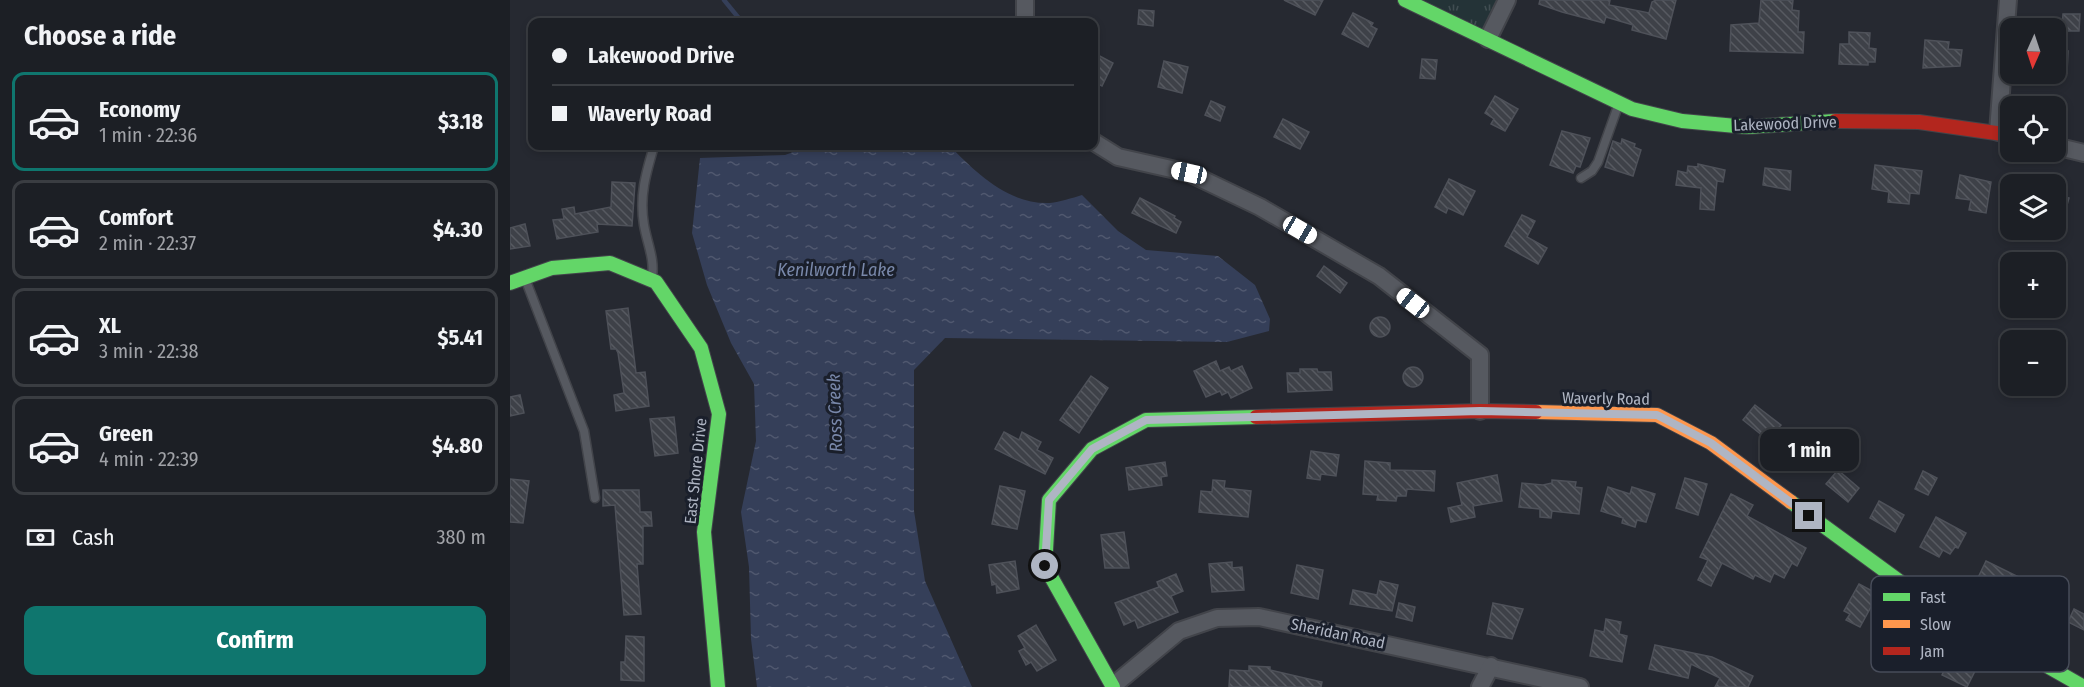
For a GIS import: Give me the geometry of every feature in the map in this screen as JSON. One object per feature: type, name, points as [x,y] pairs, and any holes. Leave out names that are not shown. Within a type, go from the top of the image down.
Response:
[{"type":"street","points":[[1025,0],[1025,18]]},
{"type":"street","name":"Lakewood Drive","points":[[1406,0],[1632,109],[1682,121],[1747,127],[1835,121],[1919,122],[2000,133]]},
{"type":"street","points":[[1488,39],[1507,0]]},
{"type":"street","points":[[2005,96],[2008,0]]},
{"type":"street","points":[[1098,144],[1118,157],[1189,173],[1260,207],[1379,276],[1480,355],[1480,411],[1146,420],[1092,449],[1049,500],[1045,566],[1113,686]]},
{"type":"street","points":[[2066,149],[2084,153]]},
{"type":"street","name":"East Shore Drive","points":[[510,283],[552,268],[610,263],[656,282],[701,348],[719,414],[704,532],[718,687]]},
{"type":"street","name":"Waverly Road","points":[[1480,411],[1657,415],[1711,443],[1892,576]]},
{"type":"street","name":"Sheridan Road","points":[[1113,686],[1179,631],[1217,618],[1259,617],[1580,687]]},
{"type":"street","points":[[1480,687],[1491,666]]},
{"type":"street","name":"Waverly Road","points":[[2058,672],[2084,687]]},
{"type":"lane","points":[[1581,178],[1592,171],[1598,162],[1619,103]]},
{"type":"lane","points":[[651,280],[653,262],[644,226],[641,189],[653,150]]},
{"type":"lane","points":[[524,278],[584,431],[595,498]]},
{"type":"green space","points":[[1408,0],[1507,0],[1488,39]]},
{"type":"water","name":"Kenilworth Lake","points":[[799,150],[954,150],[994,185],[1021,199],[1050,203],[1082,195],[1118,231],[1146,250],[1218,256],[1255,285],[1270,319],[1269,331],[1227,342],[945,338],[914,370],[914,511],[925,581],[972,687],[757,687],[751,639],[749,567],[741,512],[756,441],[754,384],[731,343],[707,285],[692,233],[700,158],[785,155]]},
{"type":"building","points":[[1284,0],[1323,0],[1315,15]]},
{"type":"building","points":[[1540,0],[1610,0],[1609,5],[1649,13],[1652,2],[1656,0],[1676,0],[1666,39],[1632,30],[1633,25],[1606,17],[1604,23],[1562,12],[1539,4]]},
{"type":"building","points":[[1761,0],[1793,0],[1792,10],[1799,11],[1798,32],[1804,32],[1803,53],[1730,51],[1731,25],[1759,23]]},
{"type":"building","points":[[1139,10],[1154,11],[1153,26],[1138,24]]},
{"type":"building","points":[[1353,13],[1373,23],[1371,26],[1377,29],[1368,47],[1342,34]]},
{"type":"building","points":[[2063,14],[2080,14],[2079,31],[2066,31],[2066,18],[2063,18]]},
{"type":"building","points":[[1849,32],[1870,33],[1869,48],[1876,49],[1875,62],[1868,62],[1868,65],[1839,64],[1840,44],[1849,44]]},
{"type":"building","points":[[1925,40],[1949,42],[1948,49],[1962,50],[1960,66],[1923,68]]},
{"type":"building","points":[[2066,51],[2068,51],[2066,73]]},
{"type":"building","points":[[1098,55],[1113,63],[1102,86],[1098,84]]},
{"type":"building","points":[[1422,59],[1437,60],[1435,79],[1420,78]]},
{"type":"building","points":[[1164,61],[1188,67],[1182,93],[1158,87]]},
{"type":"building","points":[[1495,96],[1518,109],[1505,131],[1491,124],[1494,119],[1485,113]]},
{"type":"building","points":[[1211,101],[1225,107],[1220,121],[1205,115]]},
{"type":"building","points":[[1283,119],[1309,132],[1300,149],[1274,137]]},
{"type":"building","points":[[1562,131],[1590,138],[1580,167],[1576,166],[1573,173],[1550,165]]},
{"type":"building","points":[[1622,139],[1635,144],[1634,147],[1641,150],[1633,176],[1605,167],[1613,141],[1621,144]]},
{"type":"building","points":[[1698,164],[1725,170],[1723,182],[1717,181],[1714,210],[1700,209],[1701,188],[1676,185],[1678,171],[1687,173],[1688,166],[1698,167]]},
{"type":"building","points":[[1875,165],[1922,171],[1919,194],[1910,193],[1909,204],[1888,202],[1889,192],[1872,189]]},
{"type":"building","points":[[1765,168],[1791,171],[1790,190],[1763,185]]},
{"type":"building","points":[[1960,175],[1991,182],[1986,213],[1969,210],[1971,200],[1956,198]]},
{"type":"building","points":[[1449,179],[1475,191],[1463,215],[1448,208],[1446,213],[1435,207]]},
{"type":"building","points":[[612,182],[635,183],[632,226],[597,224],[598,232],[557,239],[553,220],[564,219],[562,209],[574,207],[575,214],[611,207]]},
{"type":"building","points":[[1140,198],[1175,216],[1174,218],[1181,222],[1176,233],[1132,213]]},
{"type":"building","points":[[1522,215],[1535,221],[1527,237],[1547,248],[1538,264],[1505,246]]},
{"type":"building","points":[[525,224],[530,246],[510,249],[510,228]]},
{"type":"building","points":[[1324,266],[1347,283],[1340,293],[1317,276]]},
{"type":"building","points":[[628,308],[636,373],[645,372],[649,406],[616,411],[614,395],[624,393],[618,353],[616,349],[611,349],[606,311]]},
{"type":"building","points":[[1380,317],[1387,320],[1390,327],[1387,334],[1380,337],[1373,334],[1370,327],[1373,320]]},
{"type":"building","points":[[1216,361],[1220,371],[1229,367],[1231,371],[1242,366],[1252,388],[1231,398],[1228,392],[1222,395],[1220,391],[1206,397],[1194,371]]},
{"type":"building","points":[[1413,367],[1420,370],[1423,377],[1420,384],[1413,387],[1406,384],[1403,377],[1406,370]]},
{"type":"building","points":[[1300,369],[1331,372],[1332,390],[1288,392],[1287,373],[1300,373]]},
{"type":"building","points":[[1091,376],[1108,388],[1079,433],[1060,420]]},
{"type":"building","points":[[520,395],[524,413],[510,416],[510,397]]},
{"type":"building","points":[[1755,405],[1781,425],[1768,440],[1743,420]]},
{"type":"building","points":[[674,417],[678,453],[655,456],[650,419]]},
{"type":"building","points":[[1004,432],[1019,440],[1022,432],[1041,442],[1037,450],[1053,458],[1045,474],[995,449]]},
{"type":"building","points":[[1311,451],[1339,455],[1336,476],[1321,474],[1320,480],[1307,478]]},
{"type":"building","points":[[1365,461],[1390,463],[1390,470],[1435,471],[1434,491],[1407,489],[1406,496],[1397,496],[1396,501],[1377,500],[1378,495],[1363,494]]},
{"type":"building","points":[[1165,462],[1167,476],[1161,477],[1162,485],[1129,490],[1126,468]]},
{"type":"building","points":[[1838,470],[1859,488],[1848,502],[1826,484]]},
{"type":"building","points":[[1923,471],[1937,478],[1928,495],[1915,489]]},
{"type":"building","points":[[1497,475],[1502,501],[1473,506],[1475,517],[1451,522],[1448,508],[1462,505],[1457,483]]},
{"type":"building","points":[[1685,478],[1707,484],[1698,515],[1676,508]]},
{"type":"building","points":[[510,479],[529,481],[523,523],[510,522]]},
{"type":"building","points":[[1213,480],[1225,481],[1224,488],[1251,491],[1248,517],[1199,512],[1201,491],[1212,492]]},
{"type":"building","points":[[1552,480],[1576,482],[1575,487],[1582,488],[1579,514],[1552,511],[1551,518],[1540,517],[1540,509],[1519,507],[1522,483],[1543,485],[1552,483]]},
{"type":"building","points":[[1000,486],[1025,491],[1017,529],[992,524]]},
{"type":"building","points":[[1608,487],[1630,494],[1632,487],[1655,494],[1646,522],[1637,520],[1635,527],[1622,523],[1623,518],[1601,511]]},
{"type":"building","points":[[603,490],[639,490],[640,512],[651,512],[652,526],[643,526],[643,564],[637,564],[641,614],[624,615],[615,505],[603,506]]},
{"type":"building","points":[[1731,494],[1753,505],[1747,516],[1806,548],[1797,566],[1792,563],[1784,578],[1774,573],[1770,582],[1755,575],[1753,579],[1722,563],[1711,586],[1698,580],[1708,560],[1700,557]]},
{"type":"building","points":[[1879,501],[1904,515],[1895,532],[1870,518]]},
{"type":"building","points":[[1936,517],[1966,533],[1958,548],[1955,547],[1950,554],[1943,550],[1939,557],[1920,547]]},
{"type":"building","points":[[1124,532],[1129,568],[1105,568],[1101,535]]},
{"type":"building","points":[[1015,561],[1019,589],[997,593],[996,584],[992,585],[989,565]]},
{"type":"building","points":[[1986,561],[2017,576],[1979,576]]},
{"type":"building","points":[[1232,562],[1232,568],[1242,567],[1244,590],[1212,592],[1209,564]]},
{"type":"building","points":[[1297,565],[1323,570],[1318,599],[1291,593]]},
{"type":"building","points":[[1176,574],[1183,591],[1171,596],[1178,612],[1138,628],[1135,620],[1124,625],[1115,603],[1159,587],[1157,582]]},
{"type":"building","points":[[1380,581],[1398,585],[1392,611],[1350,604],[1353,590],[1377,595]]},
{"type":"building","points":[[1859,584],[1871,590],[1871,607],[1860,627],[1846,620],[1850,614],[1844,611]]},
{"type":"building","points":[[1399,603],[1415,607],[1412,621],[1396,617]]},
{"type":"building","points":[[1493,603],[1523,609],[1512,639],[1487,634]]},
{"type":"building","points":[[2074,609],[2084,614],[2084,630],[2069,622]]},
{"type":"building","points":[[1606,619],[1621,622],[1619,634],[1627,636],[1622,662],[1590,656],[1595,630],[1604,632]]},
{"type":"building","points":[[1036,625],[1056,660],[1037,671],[1031,662],[1026,665],[1019,651],[1025,648],[1018,636]]},
{"type":"building","points":[[626,636],[644,637],[644,681],[621,680],[621,662],[625,662]]},
{"type":"building","points":[[1655,645],[1712,657],[1753,676],[1748,687],[1715,687],[1720,678],[1691,664],[1688,678],[1649,669]]},
{"type":"building","points":[[1249,666],[1270,667],[1270,670],[1322,682],[1321,687],[1229,687],[1230,670],[1249,671]]},
{"type":"building","points":[[1943,672],[1974,672],[1967,687],[1942,675]]},
{"type":"waterway","name":"Ross Creek","points":[[724,0],[739,18]]},
{"type":"traffic: fast","points":[[1405,0],[1632,109],[1682,121],[1747,127],[1835,121]]},
{"type":"traffic: fast","points":[[510,283],[552,268],[610,263],[656,282],[701,348],[719,414],[704,532],[718,687]]},
{"type":"traffic: fast","points":[[1113,687],[1045,566],[1049,500],[1092,449],[1146,420],[1256,417]]},
{"type":"traffic: fast","points":[[1791,502],[1892,576]]},
{"type":"traffic: fast","points":[[2058,672],[2084,687]]},
{"type":"traffic: slow","points":[[1536,412],[1657,415],[1711,443],[1791,502]]},
{"type":"traffic: jam","points":[[1835,121],[1919,122],[2000,134]]},
{"type":"traffic: jam","points":[[1256,417],[1480,411],[1536,412]]},
{"type":"route","points":[[1045,566],[1049,500],[1092,449],[1146,420],[1480,411],[1657,415],[1711,443],[1809,516]]}]
